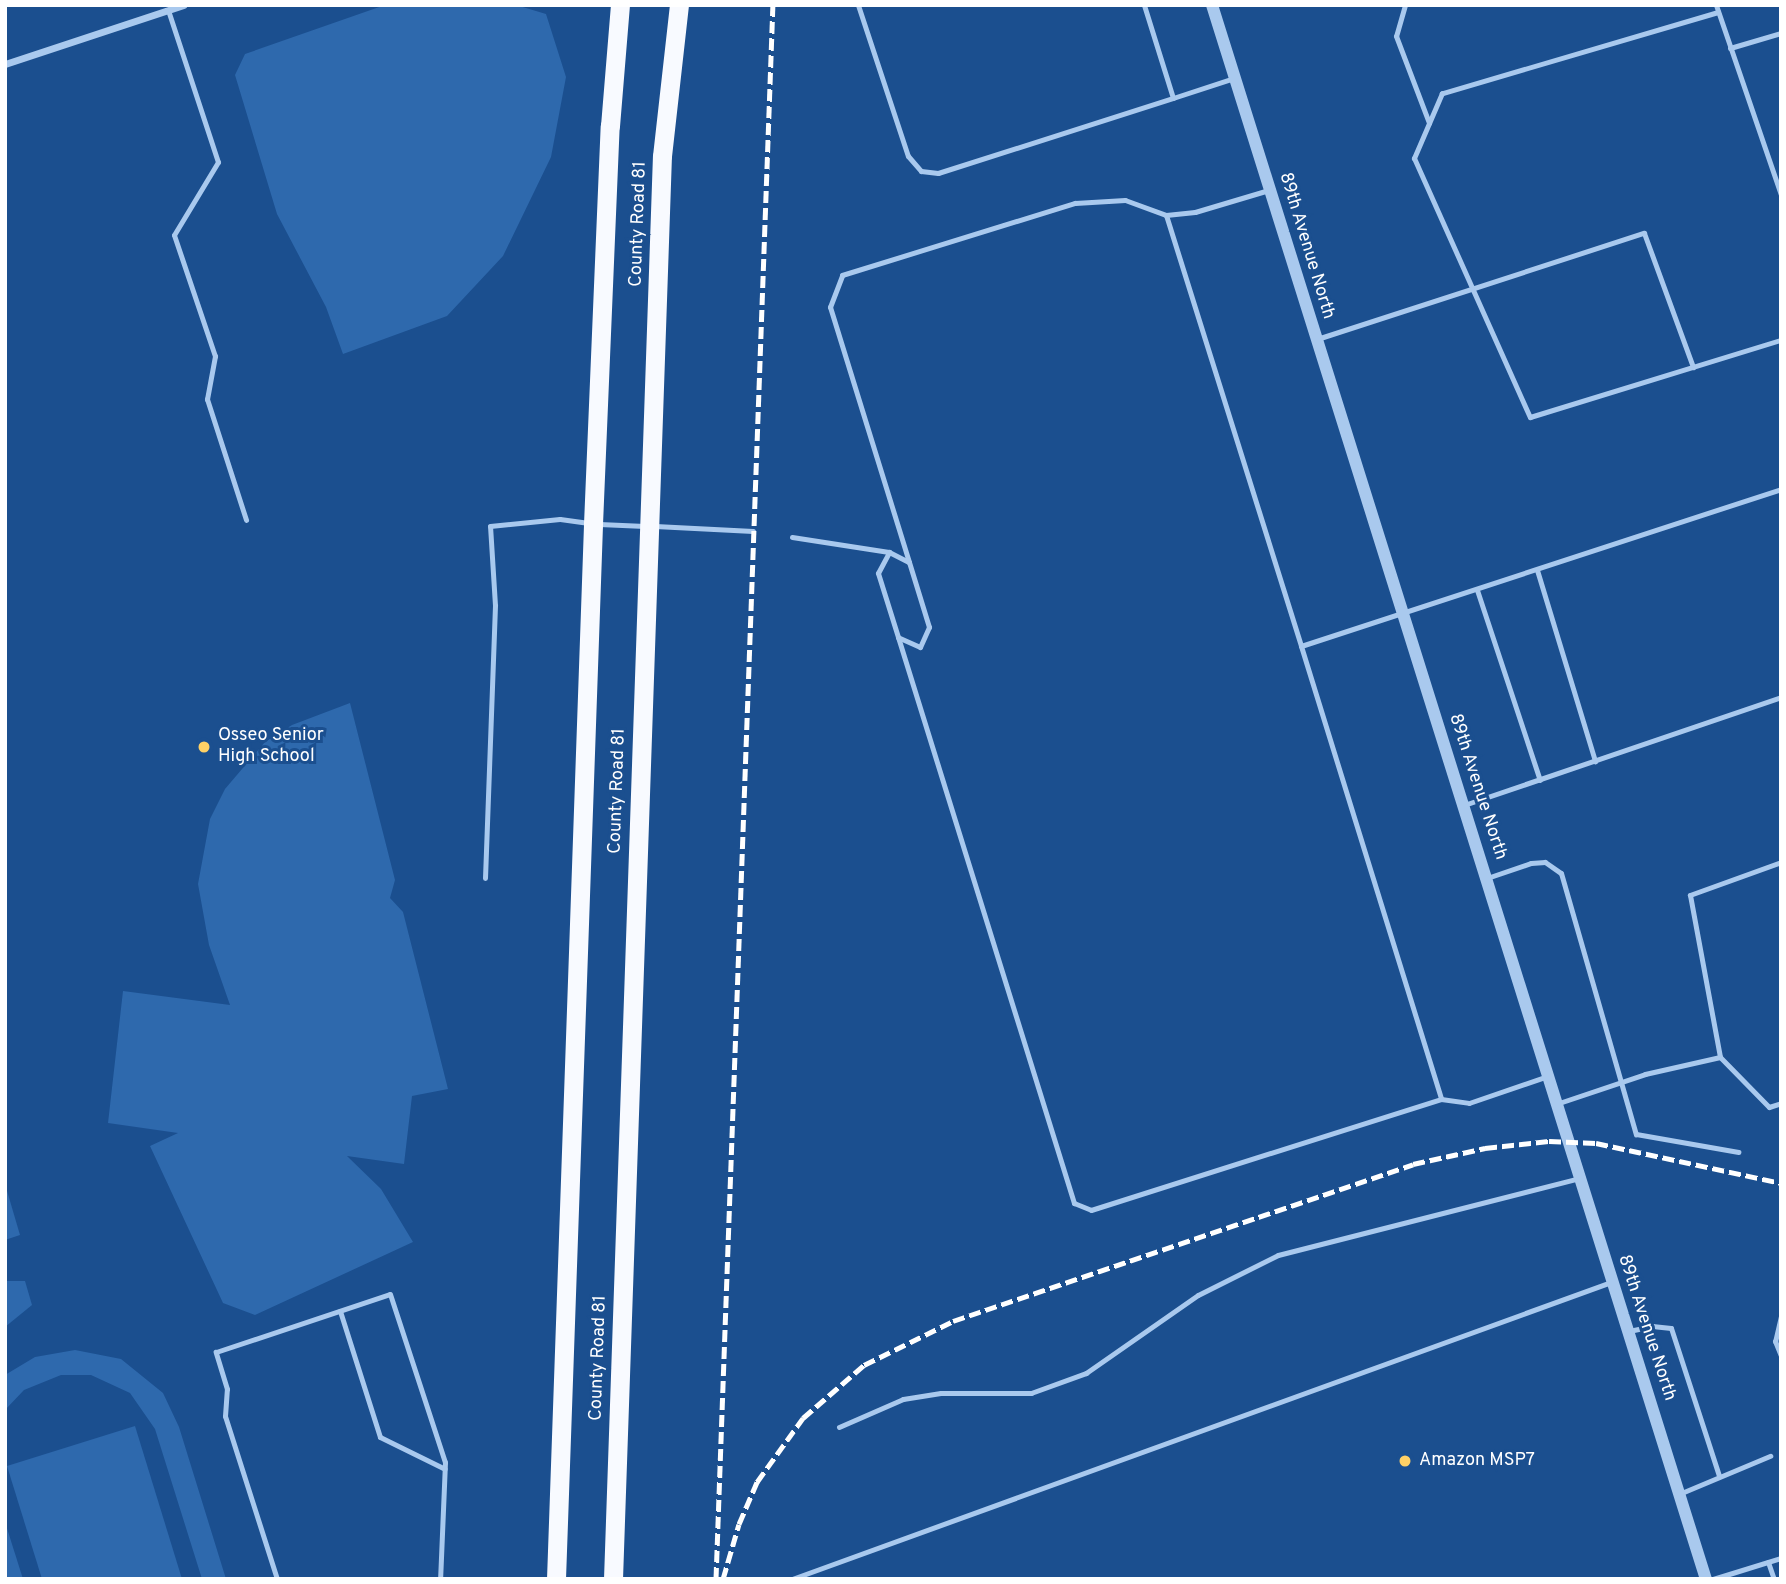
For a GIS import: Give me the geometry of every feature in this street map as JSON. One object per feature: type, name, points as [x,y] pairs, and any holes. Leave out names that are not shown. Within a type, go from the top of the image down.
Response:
[{"type":"highway","name":"County Road 81","points":[[556,1579],[593,524],[609,140],[620,5]]},
{"type":"highway","name":"County Road 81","points":[[613,1579],[662,156],[679,5]]},
{"type":"street","points":[[5,64],[183,5]]},
{"type":"street","name":"89th Avenue North","points":[[1212,5],[1706,1579]]},
{"type":"lane","points":[[858,5],[908,156],[920,171],[938,173],[1235,77]]},
{"type":"lane","points":[[1144,5],[1173,98]]},
{"type":"lane","points":[[1405,5],[1396,36],[1429,124]]},
{"type":"lane","points":[[1716,5],[1780,192]]},
{"type":"lane","points":[[168,10],[218,162],[174,235],[215,356],[207,399],[246,520]]},
{"type":"lane","points":[[1718,12],[1442,93],[1414,159],[1530,417],[1781,340]]},
{"type":"lane","points":[[1730,48],[1781,33]]},
{"type":"lane","points":[[898,637],[920,647],[929,627],[830,307],[842,275],[1075,203],[1125,200],[1166,215],[1195,212],[1271,190]]},
{"type":"lane","points":[[1166,215],[1441,1099]]},
{"type":"lane","points":[[1317,339],[1644,233],[1693,367]]},
{"type":"lane","points":[[1301,646],[1405,615],[1781,489]]},
{"type":"lane","points":[[485,878],[495,605],[490,526],[560,519],[593,524],[753,531]]},
{"type":"lane","points":[[792,537],[889,552],[909,562]]},
{"type":"lane","points":[[889,552],[878,573],[1074,1203],[1091,1209],[1441,1099],[1469,1103],[1548,1076]]},
{"type":"lane","points":[[1537,570],[1595,761]]},
{"type":"lane","points":[[1477,590],[1540,780]]},
{"type":"lane","points":[[1464,805],[1781,696]]},
{"type":"lane","points":[[1487,878],[1531,863],[1545,862],[1561,873],[1623,1081],[1636,1134],[1738,1152]]},
{"type":"lane","points":[[1781,862],[1690,895],[1720,1057],[1769,1107],[1781,1102]]},
{"type":"lane","points":[[1556,1104],[1623,1081],[1720,1057]]},
{"type":"lane","points":[[839,1427],[916,1397],[1031,1393],[1086,1373],[1198,1295],[1278,1255],[1579,1178]]},
{"type":"lane","points":[[792,1579],[1613,1282]]},
{"type":"lane","points":[[277,1579],[225,1416],[227,1389],[216,1352],[390,1294],[444,1469],[440,1579]]},
{"type":"lane","points":[[340,1311],[380,1437],[444,1469]]},
{"type":"lane","points":[[1781,1316],[1775,1341],[1781,1356]]},
{"type":"lane","points":[[1629,1331],[1652,1325],[1671,1328],[1719,1476]]},
{"type":"lane","points":[[1679,1494],[1770,1456]]},
{"type":"lane","points":[[1713,1579],[1781,1558]]},
{"type":"lane","points":[[1768,1562],[1774,1579]]},
{"type":"shaded area","points":[[385,5],[516,5],[546,14],[566,77],[551,157],[503,256],[447,316],[343,354],[326,307],[277,214],[235,75],[245,54]]},
{"type":"shaded area","points":[[350,703],[395,880],[390,898],[403,912],[448,1089],[412,1096],[404,1164],[347,1156],[381,1189],[413,1242],[255,1315],[223,1303],[150,1146],[178,1133],[108,1123],[123,991],[230,1005],[209,945],[198,884],[210,819],[225,789],[265,742],[292,725]]},
{"type":"shaded area","points":[[5,1184],[20,1235],[5,1240]]},
{"type":"shaded area","points":[[5,1281],[25,1281],[32,1305],[5,1327]]},
{"type":"shaded area","points":[[75,1350],[121,1359],[163,1393],[179,1427],[226,1579],[202,1579],[155,1429],[130,1393],[91,1375],[61,1375],[24,1390],[5,1410],[5,1375],[35,1357]]},
{"type":"shaded area","points":[[135,1426],[182,1579],[42,1579],[7,1466]]},
{"type":"shaded area","points":[[5,1522],[23,1579],[5,1579]]},
{"type":"railway","points":[[716,1579],[773,5]]},
{"type":"railway","points":[[723,1579],[739,1524],[757,1482],[803,1418],[864,1365],[953,1321],[1413,1164],[1485,1148],[1549,1141],[1596,1143],[1781,1183]]},
{"type":"place","name":"Osseo Senior High School","points":[[204,747]]},
{"type":"place","name":"Amazon MSP7","points":[[1405,1461]]}]
